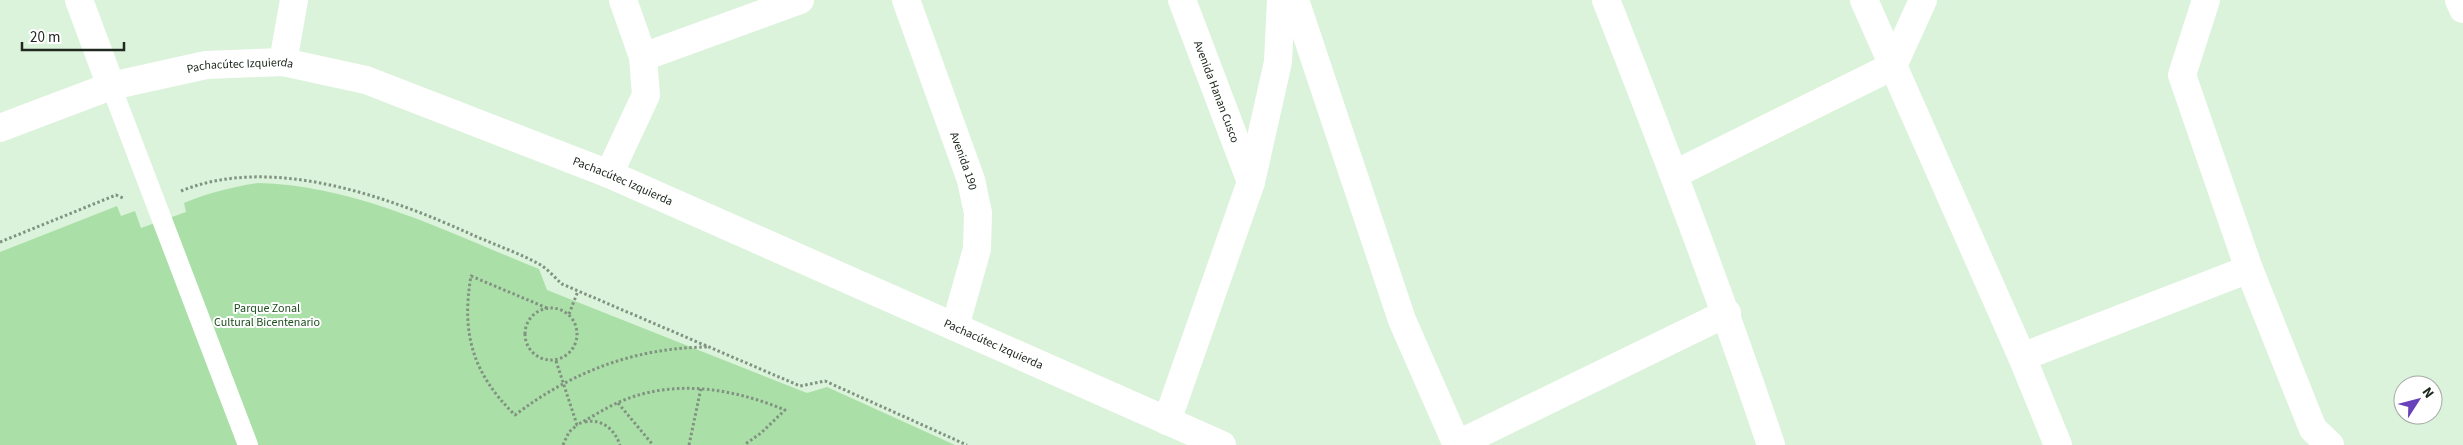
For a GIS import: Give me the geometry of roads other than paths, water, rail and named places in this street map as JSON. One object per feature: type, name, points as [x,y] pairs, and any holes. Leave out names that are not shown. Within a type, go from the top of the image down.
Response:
[{"type":"street","points":[[79,0],[111,86]]},
{"type":"street","points":[[283,62],[294,0]]},
{"type":"street","points":[[609,174],[646,95],[643,56],[623,0]]},
{"type":"street","points":[[643,56],[800,0]]},
{"type":"street","name":"Avenida 190","points":[[906,0],[971,180],[978,213],[977,249],[955,327]]},
{"type":"street","name":"Avenida Hanan Cusco","points":[[1182,0],[1251,182]]},
{"type":"street","points":[[1167,421],[1251,182],[1278,62],[1281,0]]},
{"type":"street","points":[[1295,0],[1402,320],[1456,444],[1727,312]]},
{"type":"street","points":[[1606,0],[1727,312],[1771,445]]},
{"type":"street","points":[[1864,0],[2022,357],[2058,445]]},
{"type":"street","points":[[1675,174],[1893,66],[1923,0]]},
{"type":"street","points":[[2206,0],[2182,75],[2248,269],[2313,429],[2330,445]]},
{"type":"street","points":[[2459,0],[2463,9]]},
{"type":"street","name":"Pachacútec Izquierda","points":[[0,128],[111,86],[206,65],[283,62],[366,80],[609,174],[1222,445]]},
{"type":"street","points":[[2022,357],[2248,269]]},
{"type":"lane","points":[[111,86],[248,445]]},
{"type":"park label","name":"Parque Zonal Cultural Bicentenario","points":[[267,315]]}]
